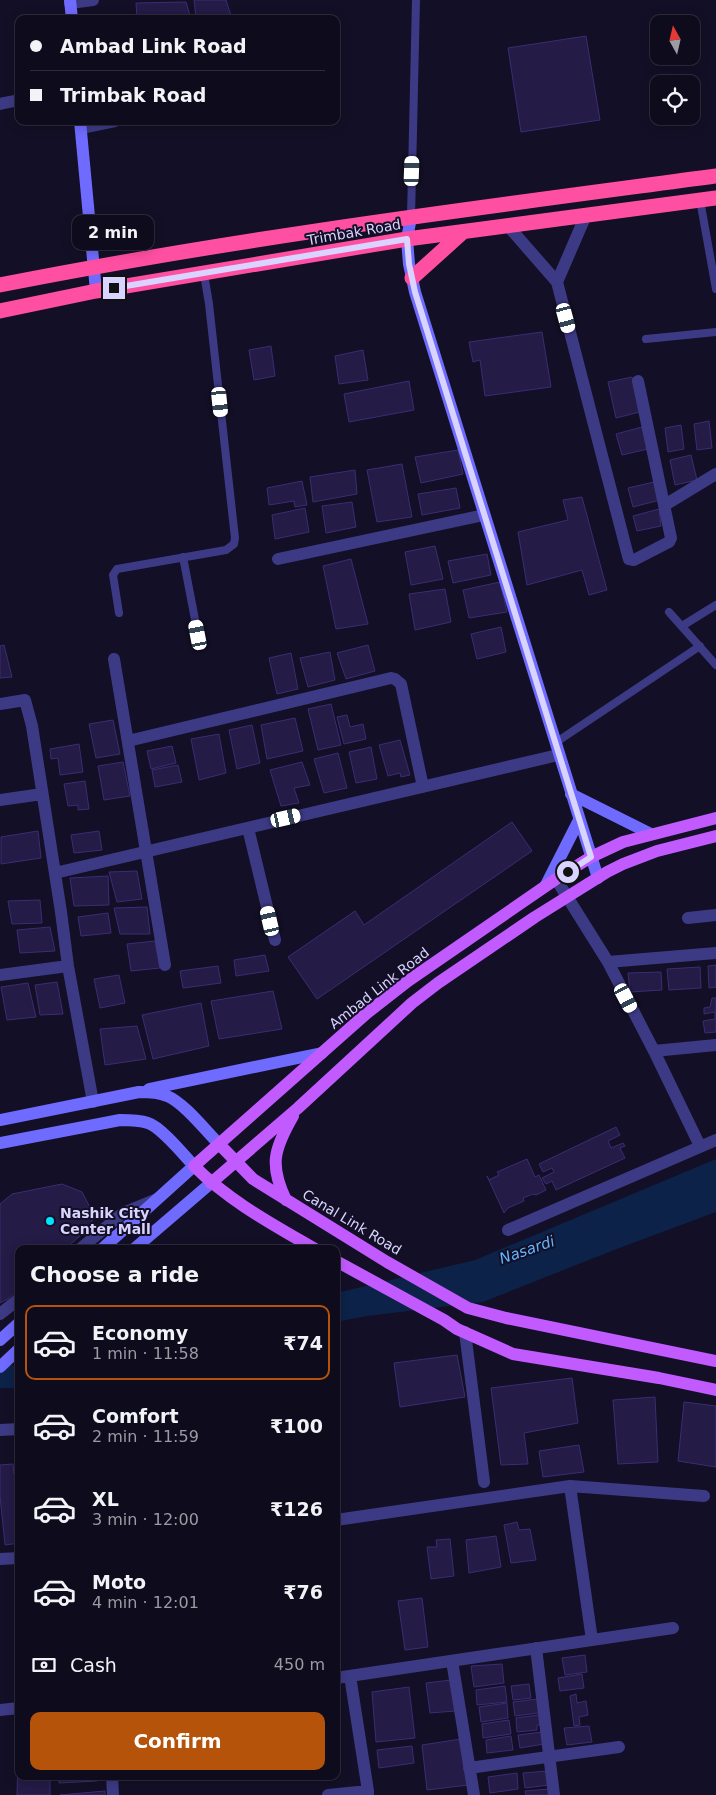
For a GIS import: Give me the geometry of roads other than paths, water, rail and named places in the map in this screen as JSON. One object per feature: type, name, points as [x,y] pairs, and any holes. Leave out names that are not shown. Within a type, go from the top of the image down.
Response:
[{"type":"highway","name":"Trimbak Road","points":[[0,286],[92,267],[411,217],[716,176]]},
{"type":"highway","name":"Trimbak Road","points":[[0,310],[96,291],[407,239],[716,198]]},
{"type":"highway","points":[[412,278],[464,232]]},
{"type":"main road","points":[[70,2],[72,15]]},
{"type":"main road","points":[[80,125],[92,267],[96,291]]},
{"type":"main road","points":[[411,217],[407,239],[412,278],[556,749],[598,878]]},
{"type":"main road","points":[[571,794],[651,834]]},
{"type":"main road","name":"Ambad Link Road","points":[[104,1245],[112,1231],[158,1198],[322,1053],[408,981],[551,882],[591,857],[623,842],[716,818]]},
{"type":"main road","points":[[551,882],[579,820]]},
{"type":"main road","points":[[139,1245],[298,1108],[412,1003],[438,983],[567,897],[623,864],[657,851],[716,836]]},
{"type":"main road","points":[[139,1092],[322,1053]]},
{"type":"main road","name":"Canal Link Road","points":[[0,1120],[139,1092],[166,1095],[176,1100],[253,1179],[387,1262],[468,1308],[506,1318],[716,1361]]},
{"type":"main road","points":[[286,1200],[275,1173],[277,1152],[282,1134],[298,1108]]},
{"type":"main road","points":[[0,1143],[120,1120],[149,1123],[157,1128],[211,1183],[234,1200],[308,1245]]},
{"type":"main road","points":[[340,1263],[465,1332],[513,1354],[659,1378],[716,1390]]},
{"type":"main road","points":[[0,1340],[14,1327]]},
{"type":"main road","points":[[0,1368],[15,1352]]},
{"type":"street","points":[[70,2],[93,0]]},
{"type":"street","points":[[0,104],[15,101]]},
{"type":"street","points":[[557,282],[586,215]]},
{"type":"street","points":[[508,226],[557,282],[629,559],[634,560],[670,540],[671,535],[638,381]]},
{"type":"street","points":[[665,505],[716,474]]},
{"type":"street","points":[[278,559],[484,515]]},
{"type":"street","points":[[114,659],[165,965]]},
{"type":"street","points":[[128,741],[391,678],[401,684],[423,787]]},
{"type":"street","points":[[0,704],[25,700],[32,726],[68,966],[93,1102]]},
{"type":"street","points":[[55,873],[423,787],[556,749]]},
{"type":"street","points":[[0,800],[42,794]]},
{"type":"street","points":[[248,828],[275,940]]},
{"type":"street","points":[[551,882],[567,897],[608,962],[700,1146]]},
{"type":"street","points":[[688,918],[716,915]]},
{"type":"street","points":[[608,962],[716,953]]},
{"type":"street","points":[[0,975],[68,966]]},
{"type":"street","points":[[654,1051],[716,1045]]},
{"type":"street","points":[[508,1230],[716,1140]]},
{"type":"street","points":[[87,1245],[112,1231]]},
{"type":"street","points":[[0,1314],[15,1302]]},
{"type":"street","points":[[465,1332],[484,1482]]},
{"type":"street","points":[[0,1430],[15,1429]]},
{"type":"street","points":[[570,1486],[592,1640]]},
{"type":"street","points":[[340,1519],[570,1486],[704,1496]]},
{"type":"street","points":[[0,1559],[15,1558]]},
{"type":"street","points":[[340,1677],[673,1628]]},
{"type":"street","points":[[536,1648],[554,1795]]},
{"type":"street","points":[[452,1661],[474,1795]]},
{"type":"street","points":[[328,1795],[368,1793],[350,1676]]},
{"type":"street","points":[[0,1710],[15,1708]]},
{"type":"street","points":[[469,1768],[619,1748]]},
{"type":"street","points":[[112,1780],[113,1795]]},
{"type":"lane","points":[[411,217],[416,0]]},
{"type":"lane","points":[[700,200],[716,289]]},
{"type":"lane","points":[[119,613],[113,576],[117,569],[226,550],[234,544],[235,538],[209,304],[204,274]]},
{"type":"lane","points":[[646,339],[716,332]]},
{"type":"lane","points":[[183,557],[198,635]]},
{"type":"lane","points":[[682,626],[716,605]]},
{"type":"lane","points":[[670,612],[716,665]]},
{"type":"lane","points":[[556,749],[700,646]]},
{"type":"water","name":"Nasardi","points":[[716,1159],[716,1212],[483,1302],[367,1316],[340,1321],[340,1292],[475,1260]]},
{"type":"water","points":[[15,1365],[15,1388],[0,1388],[0,1366]]},
{"type":"place","name":"Nashik City Center Mall","points":[[50,1221]]}]
